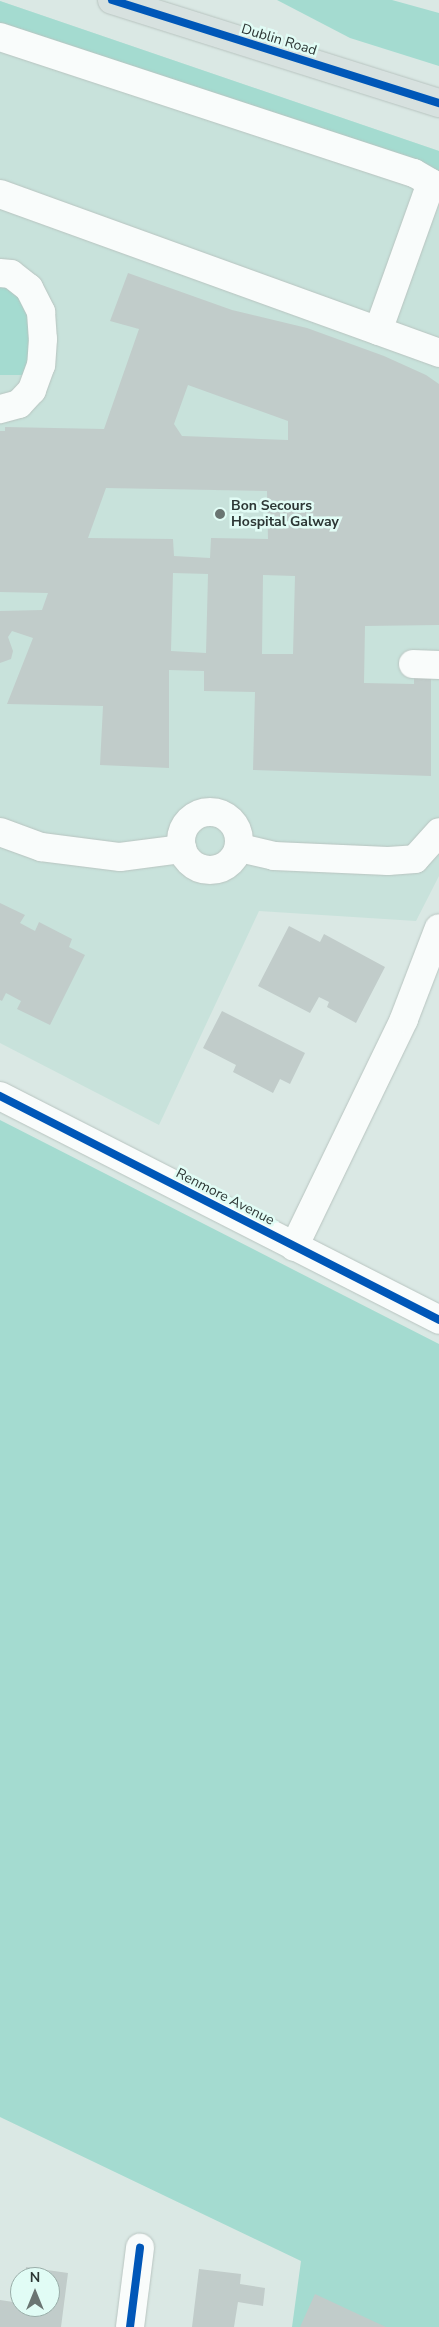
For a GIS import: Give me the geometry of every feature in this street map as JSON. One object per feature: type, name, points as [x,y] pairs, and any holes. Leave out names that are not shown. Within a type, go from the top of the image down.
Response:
[{"type":"main road","name":"Dublin Road","points":[[112,0],[439,103]]},
{"type":"street","points":[[0,37],[414,173],[431,183],[378,331]]},
{"type":"street","points":[[0,194],[439,353]]},
{"type":"street","points":[[0,273],[11,274],[29,288],[41,312],[43,339],[41,365],[32,390],[19,404],[0,409]]},
{"type":"street","points":[[215,811],[228,817],[237,829],[240,848],[225,866],[215,870],[192,864],[182,849],[181,834],[187,822],[199,813],[215,811]]},
{"type":"street","points":[[0,832],[41,847],[120,857],[182,849]]},
{"type":"street","points":[[240,848],[274,856],[388,861],[415,859],[439,832]]},
{"type":"street","points":[[294,1247],[404,1019],[439,928]]},
{"type":"street","name":"Renmore Avenue","points":[[0,1096],[439,1320]]},
{"type":"street","points":[[130,2327],[140,2248]]},
{"type":"shaded area","name":"Bon Secours Hospital Galway","points":[[0,1],[439,151],[439,876],[416,921],[259,911],[159,1125],[0,1043]]},
{"type":"green space","points":[[277,0],[392,0],[439,13],[439,66],[350,38]]},
{"type":"green space","points":[[0,1],[439,151],[439,171],[0,28]]},
{"type":"green space","points":[[0,279],[27,297],[30,361],[25,375],[0,375]]},
{"type":"green space","points":[[0,1120],[439,1344],[439,2327],[292,2327],[301,2261],[0,2117]]},
{"type":"building","name":"Bon Secours Hospital Galway","points":[[128,273],[232,310],[307,328],[384,356],[426,375],[439,384],[439,625],[365,626],[364,683],[414,684],[414,676],[431,676],[431,776],[253,770],[255,692],[204,691],[204,671],[169,670],[169,768],[100,765],[103,706],[7,704],[33,638],[12,631],[8,637],[13,651],[11,659],[0,663],[0,611],[42,610],[48,593],[0,592],[0,431],[5,431],[5,427],[104,429],[139,329],[110,321]],"holes":[[[188,385],[288,421],[288,440],[182,436],[174,424]],[[106,488],[267,491],[268,539],[211,538],[210,558],[174,556],[173,539],[88,538]],[[173,573],[208,574],[206,653],[171,651]],[[263,575],[295,576],[293,654],[262,654]]]},
{"type":"building","points":[[0,903],[25,915],[20,923],[35,931],[39,922],[72,939],[69,947],[85,955],[50,1025],[17,1009],[21,1001],[6,993],[2,1001],[0,1000]]},
{"type":"building","points":[[289,926],[320,942],[324,934],[385,967],[356,1023],[327,1007],[329,1002],[319,997],[310,1013],[258,986]]},
{"type":"building","points":[[222,1011],[305,1053],[290,1084],[280,1079],[273,1093],[233,1072],[236,1065],[203,1048]]},
{"type":"building","points":[[199,2269],[241,2274],[240,2284],[265,2288],[263,2306],[238,2302],[234,2327],[192,2327]]},
{"type":"building","points":[[60,2272],[68,2273],[61,2327],[0,2327],[0,2300],[10,2302],[10,2317],[60,2317]]},
{"type":"building","points":[[315,2294],[375,2322],[386,2327],[300,2327]]},
{"type":"cycle path","points":[[112,0],[439,103]]},
{"type":"cycle path","points":[[0,1096],[439,1320]]},
{"type":"cycle path","points":[[130,2327],[140,2248]]},
{"type":"place","name":"Bon Secours Hospital Galway","points":[[220,514]]}]
